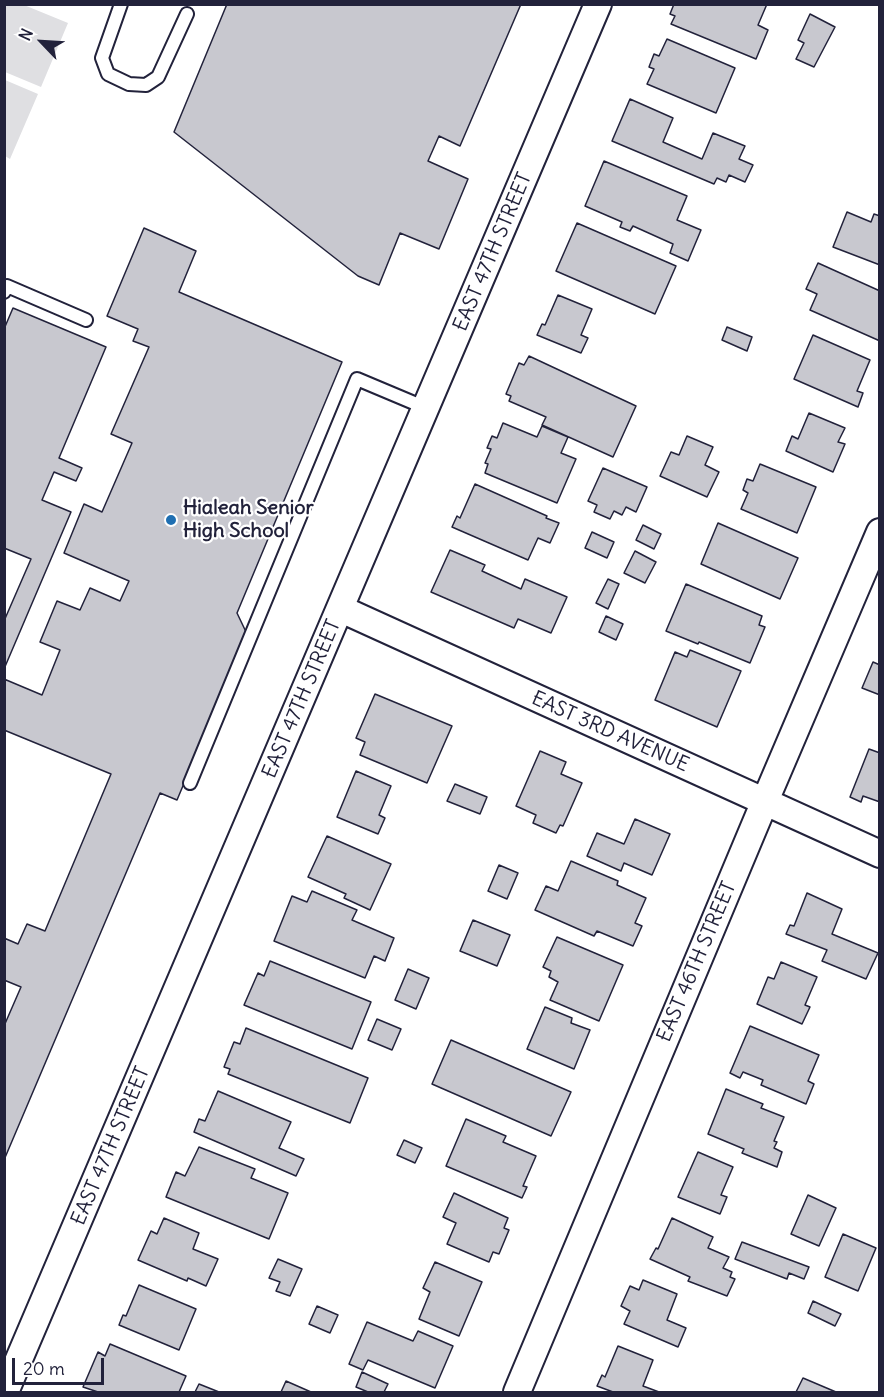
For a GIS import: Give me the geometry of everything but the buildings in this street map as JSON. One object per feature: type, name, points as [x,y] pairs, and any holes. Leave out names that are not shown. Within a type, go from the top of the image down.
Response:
[{"type":"street","name":"EAST 47TH STREET","points":[[5,1392],[598,4]]},
{"type":"street","name":"EAST 46TH STREET","points":[[518,1392],[879,532]]},
{"type":"street","name":"EAST 3RD AVENUE","points":[[341,609],[879,854]]},
{"type":"lane","points":[[121,4],[102,58],[108,74],[129,84],[146,85],[158,77],[187,14]]},
{"type":"lane","points":[[4,292],[7,286],[86,320]]},
{"type":"lane","points":[[190,783],[357,379],[426,408]]},
{"type":"shaded area","points":[[4,5],[24,5],[68,23],[41,87],[5,72]]},
{"type":"shaded area","points":[[5,80],[38,94],[10,159],[5,156]]},
{"type":"place","name":"Hialeah Senior High School","points":[[171,520]]}]
